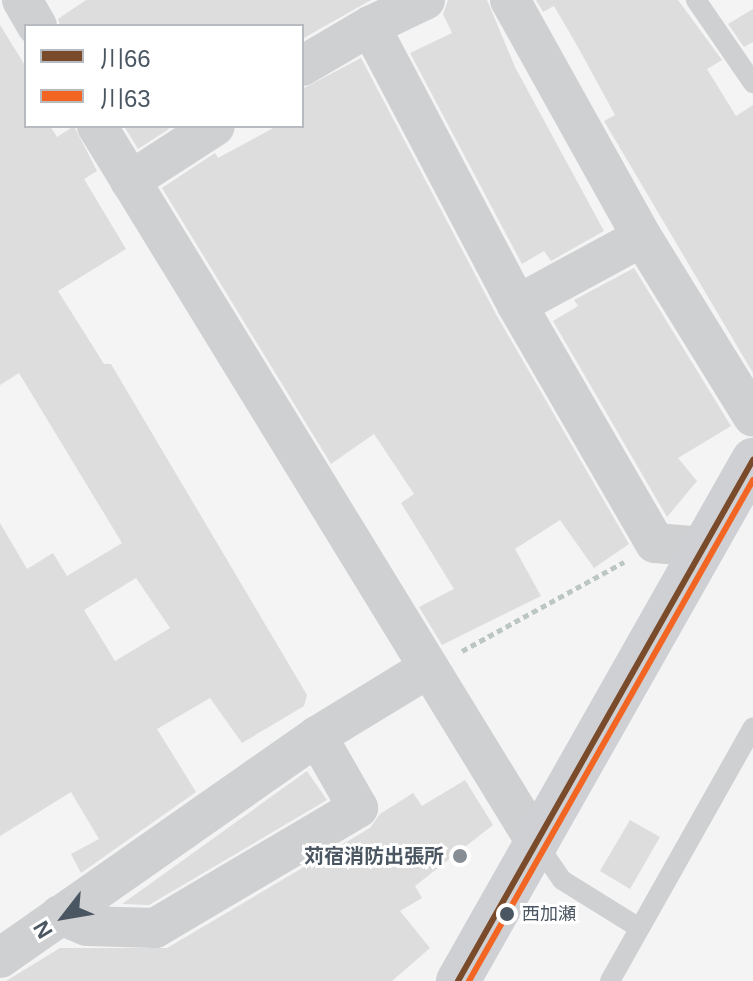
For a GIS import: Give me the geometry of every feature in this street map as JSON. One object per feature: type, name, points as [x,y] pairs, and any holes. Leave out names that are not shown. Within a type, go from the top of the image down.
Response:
[{"type":"street","points":[[22,0],[36,24]]},
{"type":"street","points":[[304,65],[370,26],[425,0]]},
{"type":"street","points":[[510,0],[642,237],[753,417]]},
{"type":"street","points":[[370,26],[517,305],[655,543],[704,547]]},
{"type":"street","points":[[98,128],[425,670],[537,844]]},
{"type":"street","points":[[130,181],[212,128]]},
{"type":"street","points":[[517,305],[642,237]]},
{"type":"street","points":[[458,981],[753,460]]},
{"type":"street","points":[[0,958],[317,736],[425,670]]},
{"type":"street","points":[[60,915],[87,926],[155,928],[358,808],[317,736]]},
{"type":"lane","points":[[696,0],[753,83]]},
{"type":"lane","points":[[610,981],[753,727]]},
{"type":"lane","points":[[537,844],[562,880],[639,928]]},
{"type":"path","points":[[425,670],[566,598],[655,543]]},
{"type":"building","points":[[86,0],[371,0],[304,38],[304,24],[59,24],[58,19]]},
{"type":"building","points":[[448,0],[487,0],[515,67],[604,231],[551,261],[544,251],[522,264],[410,53],[452,33],[443,14]]},
{"type":"building","points":[[536,0],[678,0],[722,60],[707,69],[736,116],[753,105],[753,373],[604,121],[615,115],[554,6],[543,12]]},
{"type":"building","points":[[753,9],[753,42],[744,47],[728,24]]},
{"type":"building","points":[[0,25],[24,64],[24,128],[51,128],[57,137],[75,128],[97,171],[84,179],[126,249],[58,291],[104,364],[111,364],[307,695],[304,706],[242,743],[210,698],[157,729],[196,792],[81,873],[71,854],[99,839],[71,792],[0,836],[0,523],[27,569],[53,553],[67,576],[122,543],[19,373],[0,385]],"holes":[[[136,578],[170,628],[115,661],[84,610]]]},
{"type":"building","points":[[361,58],[497,316],[629,544],[594,568],[560,520],[515,549],[541,596],[442,645],[419,607],[454,589],[401,503],[414,494],[374,434],[331,464],[162,188],[215,153],[218,158],[273,128],[304,128],[304,88]]},
{"type":"building","points":[[125,128],[168,128],[169,129],[138,149]]},
{"type":"building","points":[[634,268],[731,426],[678,458],[697,481],[667,517],[553,321],[578,306],[574,300]]},
{"type":"building","points":[[307,771],[327,800],[149,905],[122,904]]},
{"type":"building","points":[[465,780],[493,825],[415,886],[422,898],[400,911],[430,948],[392,981],[6,981],[60,948],[167,948],[370,828],[380,814],[413,793],[422,806]]},
{"type":"building","points":[[630,820],[660,837],[630,889],[600,871]]},
{"type":"transit line","name":"川66","points":[[458,981],[753,460]]},
{"type":"transit line","name":"川63","points":[[469,981],[753,480]]},
{"type":"place","name":"苅宿消防出張所","points":[[460,856]]},
{"type":"place","name":"西加瀬","points":[[507,914]]}]
